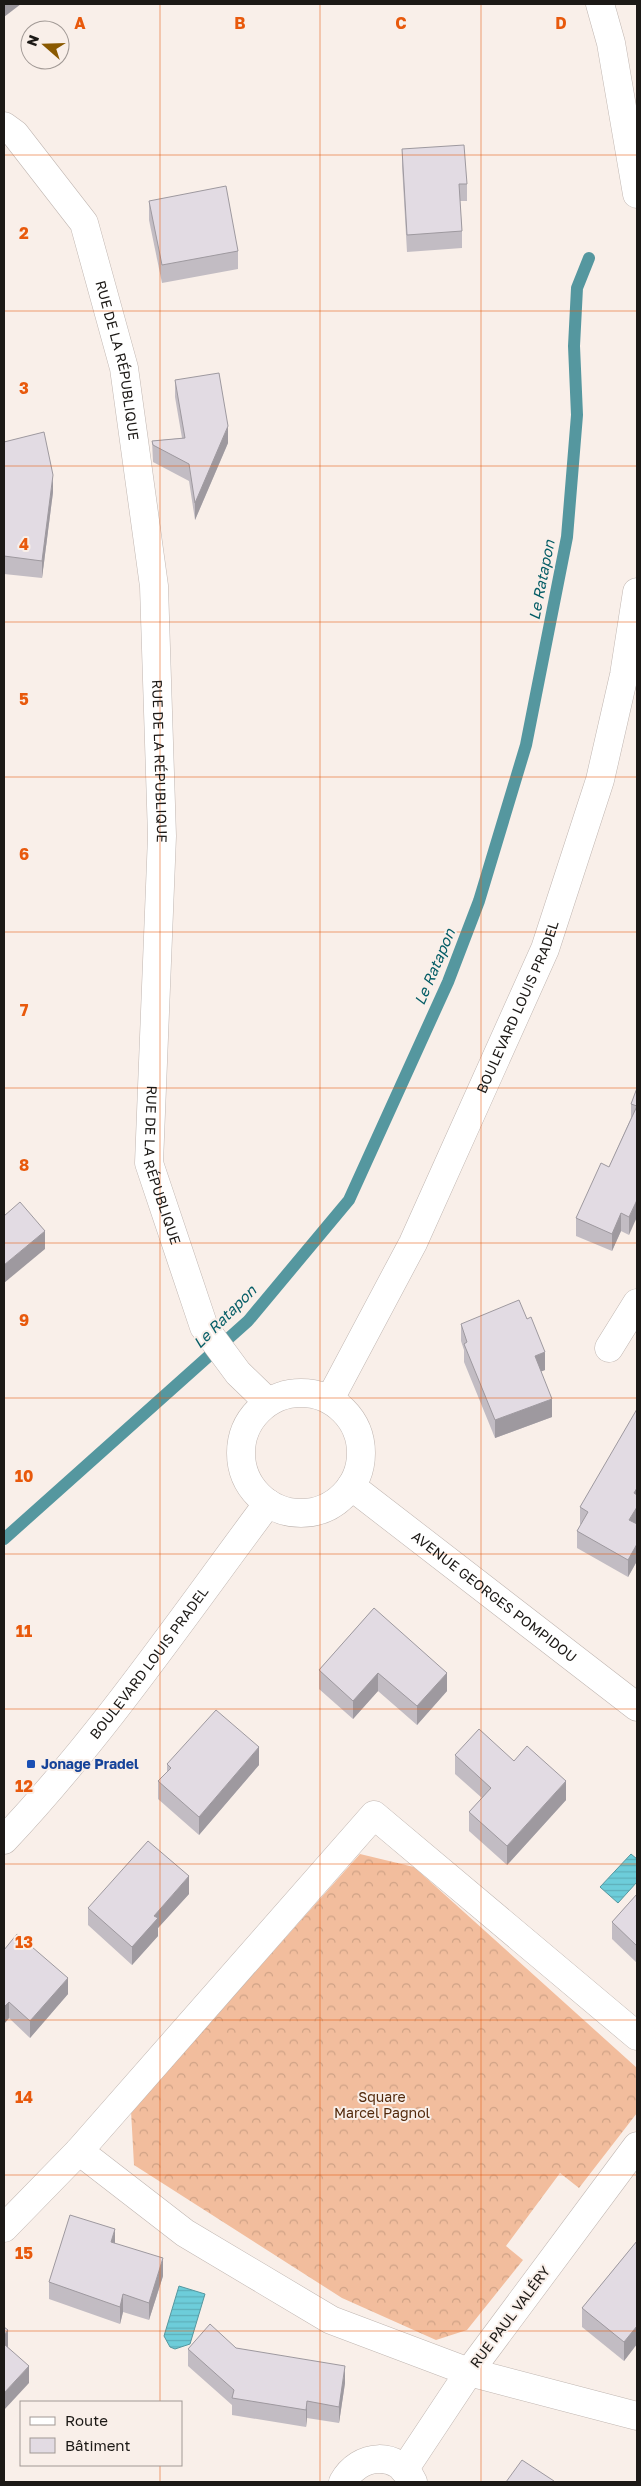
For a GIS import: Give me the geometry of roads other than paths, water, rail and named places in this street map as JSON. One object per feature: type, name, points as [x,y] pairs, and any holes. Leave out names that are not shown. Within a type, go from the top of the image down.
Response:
[{"type":"street","points":[[600,4],[611,44],[637,194]]},
{"type":"street","name":"RUE DE LA RÉPUBLIQUE","points":[[4,126],[15,134],[84,223],[124,368],[154,586],[162,827],[149,1163],[204,1328],[238,1374],[268,1402]]},
{"type":"street","name":"BOULEVARD LOUIS PRADEL","points":[[330,1399],[413,1243],[545,949],[600,780],[624,675],[637,592]]},
{"type":"street","points":[[609,1348],[637,1304]]},
{"type":"street","points":[[306,1392],[330,1399],[342,1408],[355,1424],[361,1443],[361,1462],[351,1486],[342,1497],[326,1508],[306,1513],[286,1511],[268,1503],[253,1490],[244,1472],[241,1452],[244,1433],[253,1415],[268,1402],[286,1394],[306,1392]]},
{"type":"street","name":"AVENUE GEORGES POMPIDOU","points":[[351,1486],[637,1707]]},
{"type":"street","name":"BOULEVARD LOUIS PRADEL","points":[[4,1840],[89,1739],[180,1624],[268,1503]]},
{"type":"street","points":[[4,2228],[79,2151],[374,1815],[637,2036]]},
{"type":"street","name":"RUE PAUL VALÉRY","points":[[637,2146],[469,2372],[637,2416]]},
{"type":"street","points":[[79,2151],[185,2233],[331,2320],[469,2372],[409,2476],[394,2462],[369,2460],[357,2464],[348,2473],[343,2482]]},
{"type":"water","points":[[631,1854],[637,1859],[637,1882],[618,1903],[600,1887]]},
{"type":"water","points":[[179,2286],[205,2294],[190,2344],[175,2349],[170,2347],[164,2336]]},
{"type":"waterway","name":"Le Ratapon","points":[[4,1539],[248,1321],[349,1200],[448,982],[479,901],[526,745],[567,537],[577,415],[574,346],[577,288],[589,258]]},
{"type":"place","name":"Jonage Pradel","points":[[31,1764]]},
{"type":"park label","name":"Square Marcel Pagnol","points":[[382,2106]]}]
